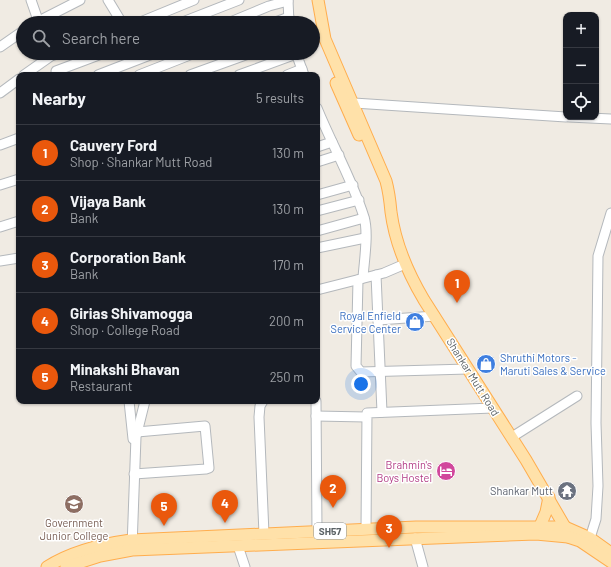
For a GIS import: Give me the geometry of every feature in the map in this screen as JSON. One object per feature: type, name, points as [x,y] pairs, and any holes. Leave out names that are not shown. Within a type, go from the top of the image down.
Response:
[{"type":"main road","name":"Shankar Mutt Road","points":[[311,0],[316,16]]},
{"type":"main road","name":"Shankar Mutt Road","points":[[317,16],[318,0]]},
{"type":"main road","name":"Shankar Mutt Road","points":[[320,26],[354,103],[386,181],[391,198],[391,211]]},
{"type":"main road","name":"Shankar Mutt Road","points":[[320,32],[326,59],[373,164],[391,211],[405,264],[418,289],[549,497],[567,532]]},
{"type":"main road","points":[[540,526],[546,512],[549,497]]},
{"type":"main road","name":"SH57","points":[[66,567],[131,545],[264,534],[416,527],[540,526],[590,538],[611,553]]},
{"type":"main road","name":"SH57","points":[[47,567],[64,556],[115,542],[131,545],[238,546],[567,532],[611,562]]},
{"type":"street","points":[[31,0],[36,16]]},
{"type":"street","points":[[49,16],[80,0]]},
{"type":"street","points":[[108,0],[118,16]]},
{"type":"street","points":[[155,16],[194,0]]},
{"type":"street","points":[[198,16],[239,0]]},
{"type":"street","points":[[245,16],[288,0],[289,16]]},
{"type":"street","points":[[0,47],[16,36]]},
{"type":"street","points":[[28,72],[45,60]]},
{"type":"street","points":[[54,60],[57,72]]},
{"type":"street","points":[[59,72],[88,60]]},
{"type":"street","points":[[104,72],[129,60]]},
{"type":"street","points":[[138,60],[142,72]]},
{"type":"street","points":[[148,72],[178,60]]},
{"type":"street","points":[[198,72],[232,60]]},
{"type":"street","points":[[247,72],[280,60]]},
{"type":"street","points":[[298,60],[303,72]]},
{"type":"street","points":[[0,93],[16,81]]},
{"type":"street","points":[[354,103],[563,117]]},
{"type":"street","points":[[599,118],[611,119]]},
{"type":"street","points":[[320,125],[339,155],[359,200],[364,218],[365,238],[360,279],[356,366],[361,372],[468,369]]},
{"type":"street","points":[[0,145],[16,139]]},
{"type":"street","points":[[320,146],[332,142]]},
{"type":"street","points":[[320,161],[339,155]]},
{"type":"street","points":[[0,186],[16,180]]},
{"type":"street","points":[[320,194],[353,185]]},
{"type":"street","points":[[320,210],[359,200]]},
{"type":"street","points":[[590,538],[596,519],[598,486],[596,423],[598,256],[611,213]]},
{"type":"street","points":[[320,230],[364,218]]},
{"type":"street","points":[[0,227],[16,222]]},
{"type":"street","points":[[320,247],[365,238]]},
{"type":"street","points":[[0,261],[16,258]]},
{"type":"street","points":[[320,289],[376,275],[405,264]]},
{"type":"street","points":[[376,275],[382,412]]},
{"type":"street","points":[[378,320],[435,316]]},
{"type":"street","points":[[512,437],[577,396]]},
{"type":"street","points":[[129,404],[135,460]]},
{"type":"street","points":[[131,545],[137,432],[144,404]]},
{"type":"street","points":[[261,404],[259,417],[264,534]]},
{"type":"street","points":[[316,404],[317,531]]},
{"type":"street","points":[[366,529],[366,417],[370,412],[493,408]]},
{"type":"street","points":[[316,416],[366,417]]},
{"type":"street","points":[[134,474],[209,468],[204,426],[137,432]]},
{"type":"street","points":[[415,538],[423,567]]},
{"type":"street","points":[[238,546],[245,567]]},
{"type":"place","name":"Cauvery Ford","points":[[457,303]]},
{"type":"place","name":"Royal Enfield Service Center","points":[[415,322]]},
{"type":"place","name":"Shruthi Motors - Maruti Sales & Service","points":[[486,364]]},
{"type":"place","name":"Brahmin's Boys Hostel","points":[[446,471]]},
{"type":"place","name":"Shankar Mutt","points":[[567,491]]},
{"type":"place","name":"Government Junior College","points":[[74,504]]},
{"type":"place","name":"Vijaya Bank","points":[[333,508]]},
{"type":"place","name":"Girias Shivamogga","points":[[225,523]]},
{"type":"place","name":"Minakshi Bhavan","points":[[164,526]]},
{"type":"place","name":"Corporation Bank","points":[[389,548]]}]
